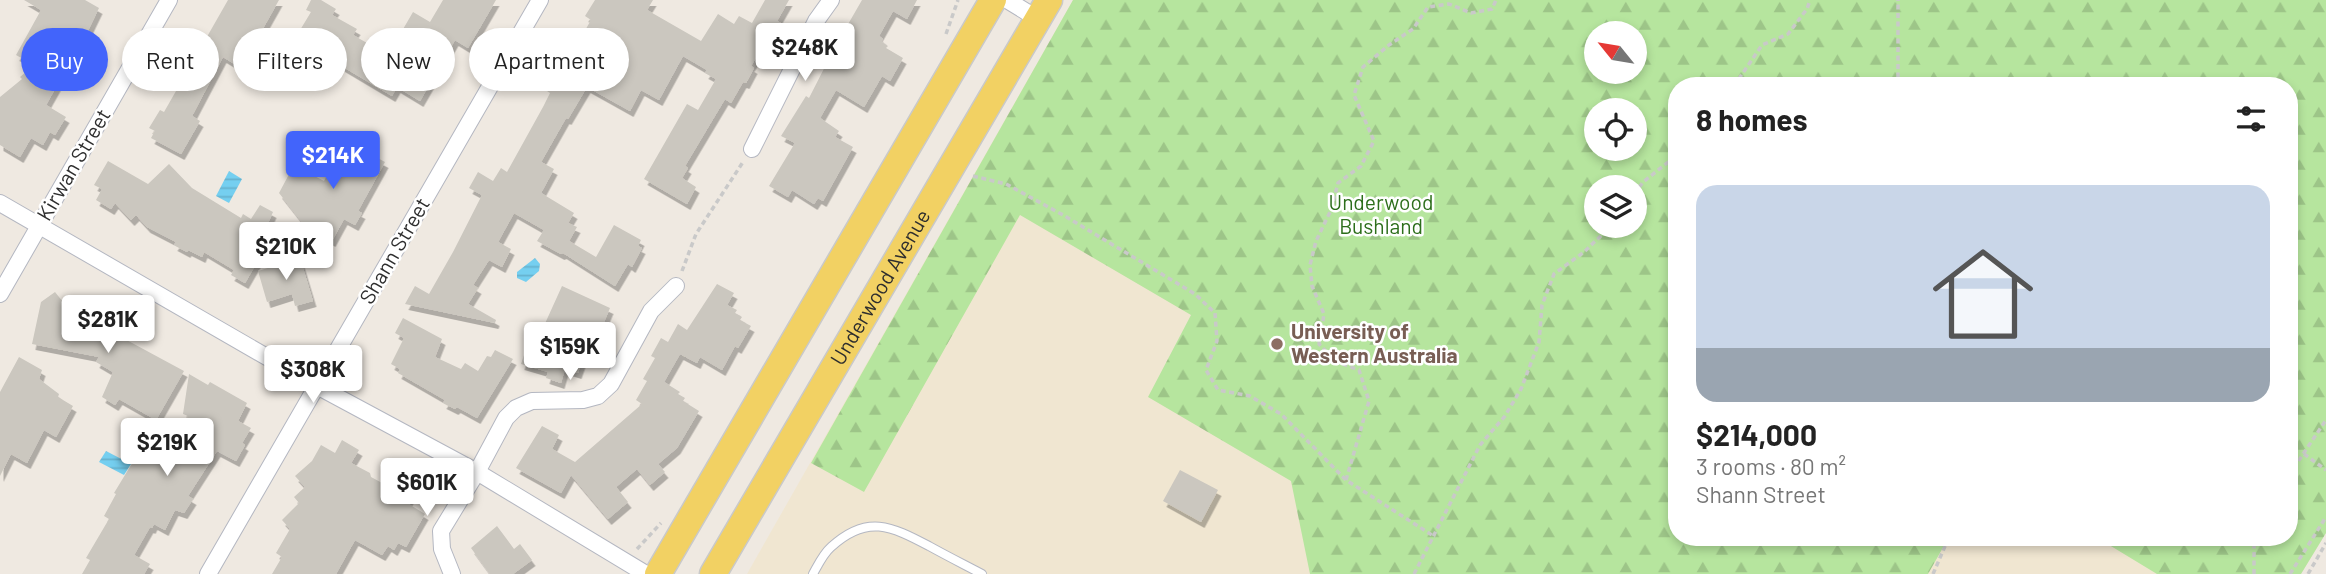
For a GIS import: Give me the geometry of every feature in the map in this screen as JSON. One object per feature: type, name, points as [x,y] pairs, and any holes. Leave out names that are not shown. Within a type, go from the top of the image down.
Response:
[{"type":"main road","points":[[658,574],[993,0]]},
{"type":"main road","name":"Underwood Avenue","points":[[713,574],[1044,10]]},
{"type":"street","name":"Kirwan Street","points":[[0,294],[169,0]]},
{"type":"street","name":"Shann Street","points":[[208,574],[540,0]]},
{"type":"street","points":[[752,149],[816,21],[831,0]]},
{"type":"street","points":[[1007,0],[1044,10]]},
{"type":"street","points":[[0,203],[317,386],[477,472],[646,574]]},
{"type":"street","points":[[452,574],[442,549],[441,531],[506,418],[516,408],[532,401],[598,396],[611,384],[651,311],[676,286]]},
{"type":"lane","points":[[813,574],[829,548],[860,529],[875,526],[889,527],[903,533],[982,574]]},
{"type":"path","points":[[1346,480],[1369,401],[1359,370],[1335,361],[1318,344],[1324,314],[1312,286],[1310,265],[1316,241],[1331,210],[1338,183],[1362,166],[1374,141],[1354,95],[1363,67],[1413,29],[1428,6],[1449,4],[1471,13],[1492,9],[1496,0]]},
{"type":"path","points":[[1740,77],[1762,45],[1788,34],[1811,0]]},
{"type":"path","points":[[1898,0],[1898,77]]},
{"type":"path","points":[[676,286],[696,233],[752,149]]},
{"type":"path","points":[[1647,179],[1668,163]]},
{"type":"path","points":[[973,176],[1006,184],[1195,293],[1215,313],[1217,341],[1206,370],[1219,390],[1250,396],[1281,414],[1346,480],[1435,537]]},
{"type":"path","points":[[1415,574],[1480,445],[1505,416],[1521,389],[1539,342],[1542,305],[1554,274],[1599,238]]},
{"type":"path","points":[[2298,462],[2326,420]]},
{"type":"path","points":[[2304,454],[2326,470]]},
{"type":"path","points":[[2290,574],[2326,517]]},
{"type":"path","points":[[2308,574],[2326,543]]},
{"type":"path","points":[[1933,574],[1945,546]]},
{"type":"path","points":[[2254,546],[2254,574]]},
{"type":"shaded area","name":"Underwood Bushland","points":[[1073,0],[2326,0],[2326,533],[2301,574],[747,574]]},
{"type":"green space","name":"Underwood Bushland","points":[[1073,0],[2326,0],[2326,533],[2301,574],[2157,574],[2111,546],[2298,546],[2298,77],[1668,77],[1668,546],[1944,546],[1928,574],[1310,574],[1291,481],[1148,397],[1191,315],[1020,215],[864,492],[811,463]]},
{"type":"water","points":[[229,171],[242,179],[229,203],[216,196]]},
{"type":"water","points":[[535,258],[540,264],[539,271],[526,282],[517,278],[517,272]]},
{"type":"water","points":[[106,451],[131,464],[124,475],[99,462]]},
{"type":"building","points":[[24,0],[85,0],[99,8],[89,28],[31,28],[41,10]]},
{"type":"building","points":[[228,0],[279,0],[263,28],[233,28],[233,63],[223,57],[219,65],[219,28],[212,28]]},
{"type":"building","points":[[311,0],[321,0],[336,9],[332,15],[357,29],[353,35],[361,40],[361,78],[347,69],[347,28],[301,28],[311,12],[306,10]]},
{"type":"building","points":[[443,0],[496,0],[480,28],[469,28],[468,48],[455,40],[455,28],[404,28],[413,12],[430,22]]},
{"type":"building","points":[[595,0],[653,0],[647,10],[701,41],[718,14],[734,24],[739,16],[752,23],[765,0],[789,0],[777,21],[783,24],[773,41],[768,38],[751,66],[754,68],[746,83],[743,82],[731,103],[725,99],[685,166],[688,168],[682,178],[696,187],[687,204],[644,179],[687,104],[698,110],[716,79],[705,73],[707,70],[683,56],[659,100],[641,90],[630,111],[594,91],[629,91],[629,28],[586,28],[591,20],[585,16]]},
{"type":"building","points":[[862,0],[917,0],[907,19],[893,11],[879,36],[883,39],[881,42],[888,46],[886,48],[903,58],[890,81],[882,76],[864,107],[836,90],[820,118],[839,131],[835,137],[853,147],[823,201],[818,198],[814,204],[792,190],[788,197],[769,186],[795,143],[781,136],[806,96],[809,98],[833,51],[836,53]]},
{"type":"building","points":[[21,80],[21,91],[54,91],[46,105],[66,117],[55,135],[50,132],[43,145],[31,138],[20,157],[0,145],[0,97]]},
{"type":"building","points":[[176,91],[205,91],[192,116],[200,121],[181,154],[151,138],[155,131],[149,128],[160,110],[164,112]]},
{"type":"building","points":[[404,91],[426,91],[420,101]]},
{"type":"building","points":[[547,91],[585,91],[541,162],[554,169],[541,193],[574,213],[568,223],[577,227],[569,241],[596,257],[614,225],[641,240],[638,246],[642,248],[632,267],[628,264],[615,286],[563,253],[537,241],[544,230],[514,213],[498,242],[511,249],[502,267],[489,260],[473,285],[478,288],[468,304],[496,320],[495,323],[405,304],[415,286],[429,294],[453,252],[482,195],[469,188],[478,172],[493,181],[501,168],[507,172],[550,93]]},
{"type":"building","points":[[346,141],[385,162],[358,211],[362,213],[355,225],[344,219],[332,241],[305,226],[279,193],[294,165],[324,181]]},
{"type":"building","points":[[108,161],[148,184],[169,164],[192,188],[241,218],[243,214],[251,219],[260,205],[273,212],[260,241],[267,245],[245,283],[231,275],[234,270],[204,252],[202,257],[188,250],[187,252],[174,245],[176,242],[147,227],[136,215],[131,220],[115,203],[111,209],[96,200],[102,189],[94,185]]},
{"type":"building","points":[[300,258],[313,301],[295,306],[292,294],[267,302],[258,271]]},
{"type":"building","points":[[717,284],[734,293],[727,305],[737,310],[735,313],[742,317],[740,320],[751,326],[738,348],[735,346],[722,370],[700,357],[697,363],[680,354],[664,382],[680,392],[678,394],[685,398],[683,401],[699,411],[677,448],[658,464],[665,472],[650,485],[637,469],[616,487],[628,502],[608,519],[571,475],[561,493],[516,468],[542,426],[559,435],[552,449],[575,462],[642,404],[636,400],[647,381],[643,379],[655,358],[651,356],[661,338],[668,342],[678,324],[687,330]]},
{"type":"building","points":[[562,286],[610,308],[589,357],[584,356],[578,373],[565,369],[561,383],[546,378],[548,372],[521,364],[532,337],[538,339]]},
{"type":"building","points":[[55,292],[63,302],[90,307],[89,312],[124,333],[121,337],[184,371],[156,420],[119,399],[115,405],[102,397],[113,372],[96,362],[99,357],[32,344],[41,302]]},
{"type":"building","points":[[403,318],[442,339],[435,357],[461,369],[465,363],[478,371],[487,356],[491,357],[495,350],[513,359],[477,418],[443,403],[445,400],[398,373],[400,369],[391,364],[404,338],[395,333]]},
{"type":"building","points":[[19,357],[42,370],[39,379],[59,394],[58,397],[73,406],[56,437],[44,430],[27,463],[11,454],[0,476],[0,392]]},
{"type":"building","points":[[189,374],[208,385],[210,382],[247,403],[238,421],[251,428],[242,443],[245,445],[236,461],[217,451],[188,496],[193,499],[184,513],[175,510],[165,530],[154,524],[150,527],[134,555],[150,564],[144,574],[82,574],[90,560],[86,558],[109,519],[104,516],[116,494],[114,493],[139,452],[148,458],[158,442],[177,453],[179,440],[184,441],[188,416],[183,414]]},
{"type":"building","points":[[342,440],[359,450],[351,463],[410,498],[407,503],[425,514],[406,547],[398,543],[394,550],[388,546],[382,555],[355,540],[336,574],[272,574],[282,557],[276,553],[290,529],[282,520],[299,503],[294,497],[305,487],[295,476],[312,461],[321,445],[335,453]]},
{"type":"building","points":[[1180,470],[1218,490],[1201,522],[1163,501]]},
{"type":"building","points":[[497,526],[514,549],[520,544],[532,560],[513,574],[490,574],[471,548]]},
{"type":"place","name":"University of Western Australia","points":[[1277,344]]}]
